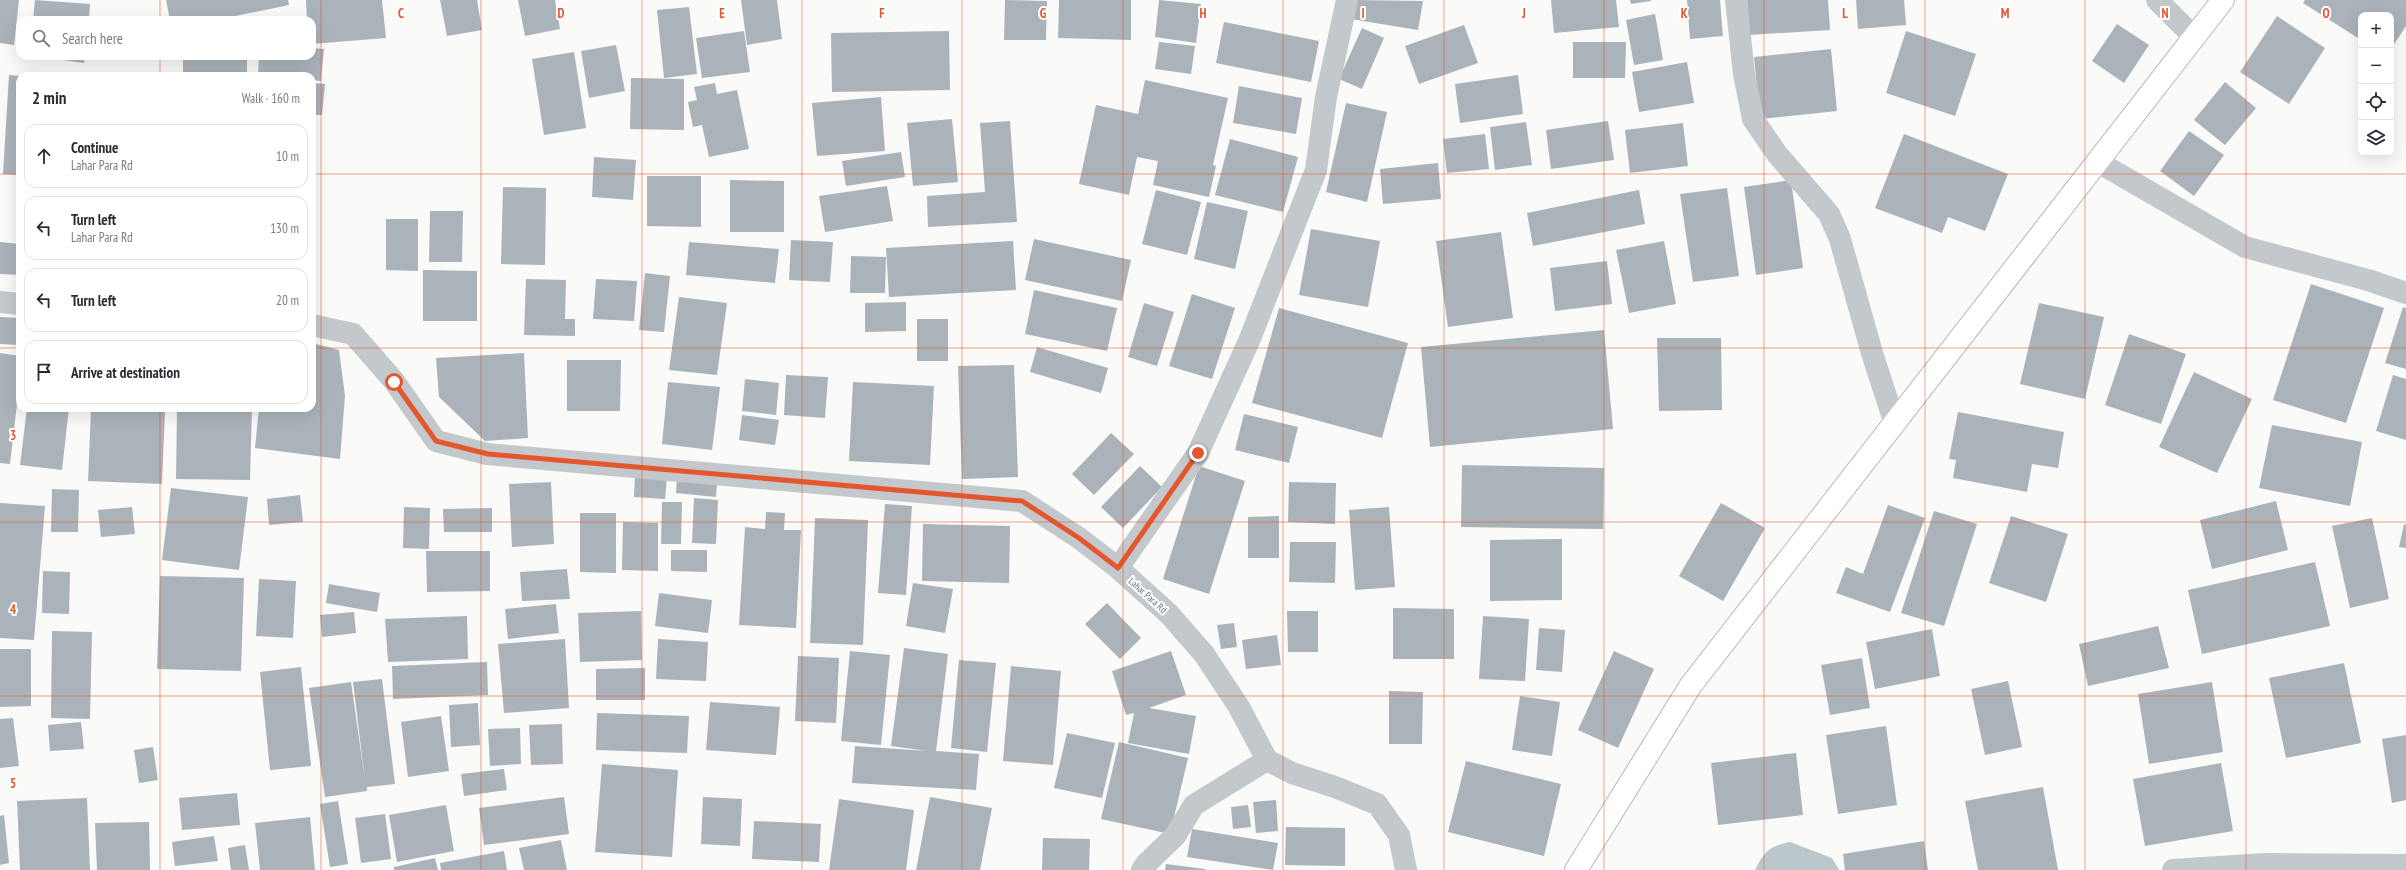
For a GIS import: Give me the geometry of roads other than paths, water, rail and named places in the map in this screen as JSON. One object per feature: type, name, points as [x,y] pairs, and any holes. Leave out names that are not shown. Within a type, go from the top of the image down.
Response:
[{"type":"main road","points":[[1576,870],[1691,685],[2223,0]]},
{"type":"street","points":[[1118,568],[1198,453],[1249,341],[1316,170],[1326,97],[1348,0]]},
{"type":"street","points":[[1736,0],[1744,74],[1753,119],[1776,154],[1829,214],[1840,239],[1872,353],[1895,424]]},
{"type":"street","points":[[2157,0],[2195,38]]},
{"type":"street","points":[[2098,162],[2245,247],[2368,280],[2406,293]]},
{"type":"street","points":[[0,302],[16,304]]},
{"type":"street","name":"Lahar Para Rd","points":[[316,327],[353,334],[394,382],[436,441],[488,454],[1022,501],[1079,538],[1118,568],[1169,614],[1204,654],[1239,707],[1267,760]]},
{"type":"street","points":[[1142,870],[1175,836],[1194,805],[1267,760],[1292,773],[1335,787],[1377,804],[1399,835],[1406,870]]},
{"type":"street","points":[[2174,870],[2266,864],[2406,865]]}]
